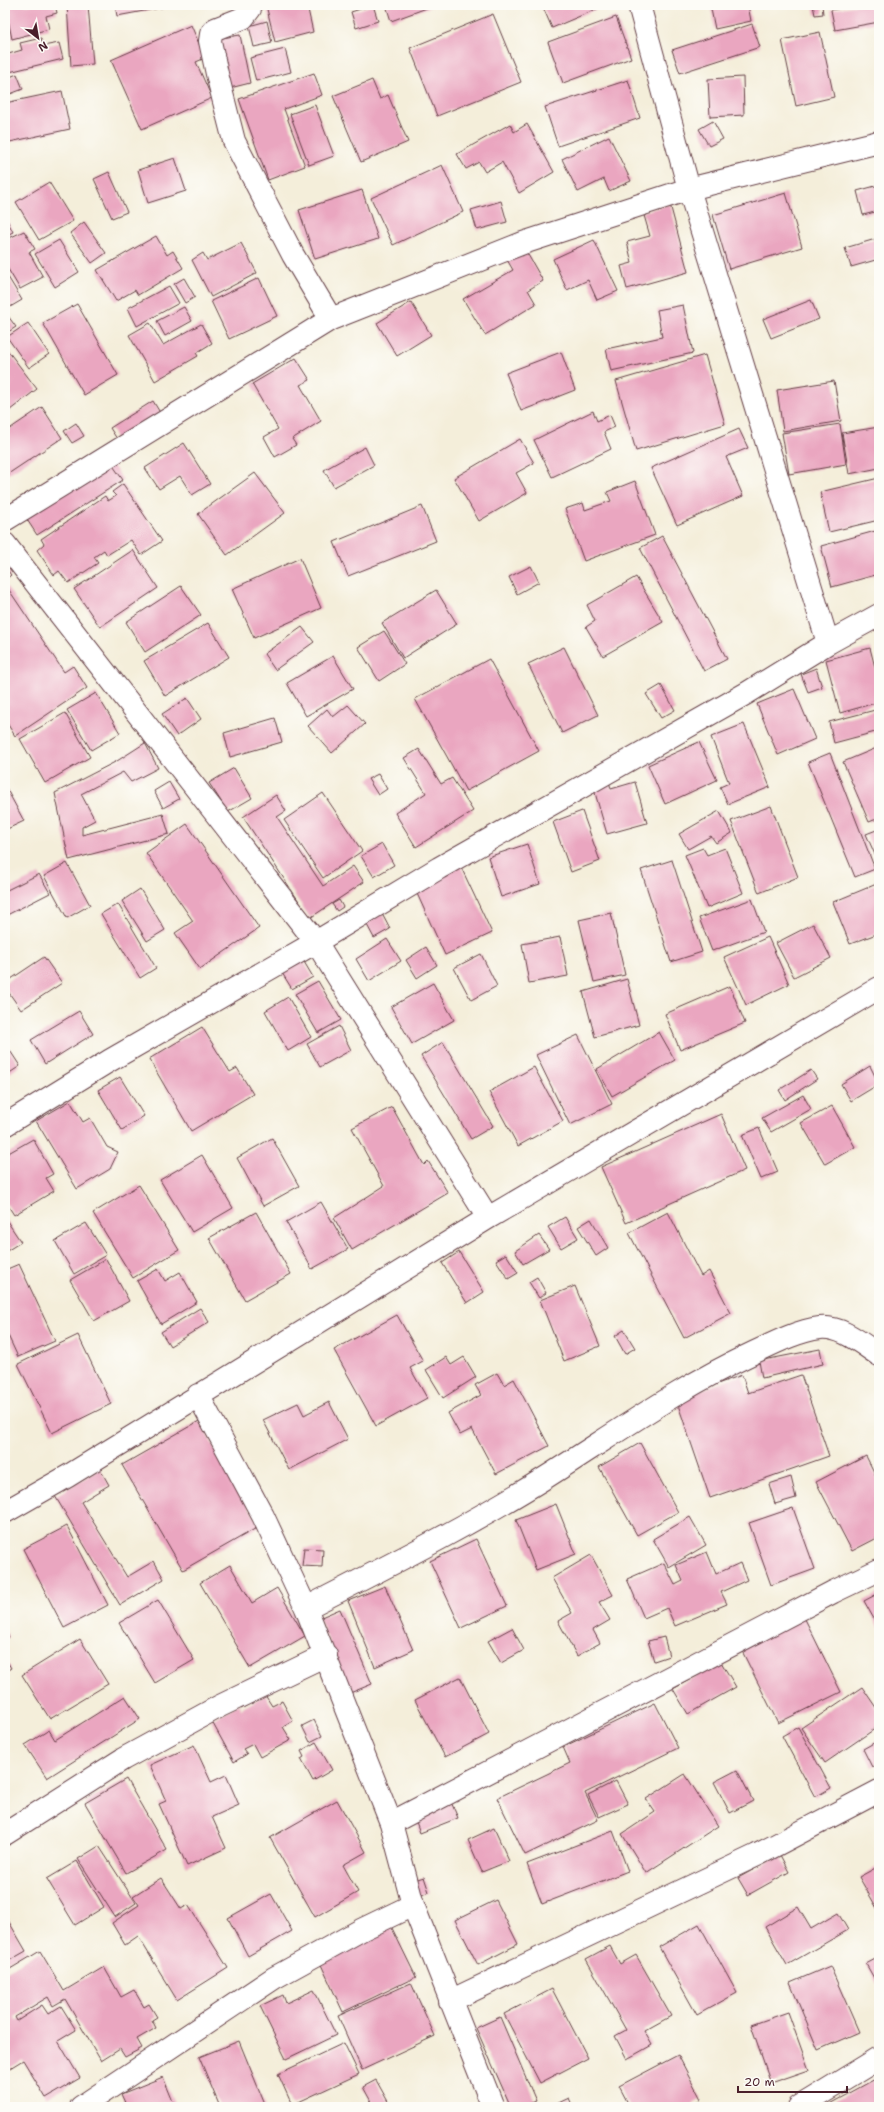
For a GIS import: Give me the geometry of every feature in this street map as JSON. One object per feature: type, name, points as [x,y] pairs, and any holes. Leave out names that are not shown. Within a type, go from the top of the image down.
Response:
[{"type":"street","points":[[250,5],[250,9],[243,18],[215,29],[211,34],[210,41],[216,74],[234,141],[293,255],[331,319]]},
{"type":"street","points":[[639,5],[689,189],[828,643]]},
{"type":"street","points":[[5,520],[331,319],[523,243],[689,189],[879,142]]},
{"type":"street","points":[[5,544],[316,942],[488,1218]]},
{"type":"street","points":[[5,1125],[109,1061],[316,942],[440,868],[747,694],[828,643],[879,615]]},
{"type":"street","points":[[5,1512],[68,1476],[488,1218],[879,988]]},
{"type":"street","points":[[306,1608],[436,1540],[547,1477],[657,1404],[738,1360],[785,1338],[821,1328],[839,1330],[879,1355]]},
{"type":"street","points":[[198,1395],[263,1516],[326,1655],[391,1823],[413,1905],[450,2001],[494,2107]]},
{"type":"street","points":[[391,1823],[826,1596],[879,1570]]},
{"type":"street","points":[[5,1834],[123,1759],[220,1706],[326,1655]]},
{"type":"street","points":[[450,2001],[757,1854],[879,1791]]},
{"type":"street","points":[[81,2107],[274,1978],[323,1950],[413,1905]]},
{"type":"street","points":[[799,2107],[879,2058]]},
{"type":"building","points":[[5,5],[55,5],[57,13],[46,16],[49,29],[12,39]]},
{"type":"building","points":[[67,5],[88,5],[93,64],[71,66]]},
{"type":"building","points":[[115,5],[171,5],[171,6],[117,16]]},
{"type":"building","points":[[266,5],[307,5],[313,32],[275,42]]},
{"type":"building","points":[[373,5],[378,21],[356,28],[351,12]]},
{"type":"building","points":[[386,5],[435,5],[391,21]]},
{"type":"building","points":[[542,5],[606,5],[552,28]]},
{"type":"building","points":[[728,5],[748,5],[751,21],[715,29],[711,9]]},
{"type":"building","points":[[813,5],[822,5],[823,14],[815,15]]},
{"type":"building","points":[[857,5],[879,5],[879,22],[835,30],[831,10]]},
{"type":"building","points":[[493,14],[521,82],[437,116],[410,48]]},
{"type":"building","points":[[616,17],[631,58],[563,83],[548,42]]},
{"type":"building","points":[[267,21],[272,43],[254,47],[249,26]]},
{"type":"building","points":[[752,24],[760,47],[680,73],[672,50]]},
{"type":"building","points":[[191,25],[205,58],[196,62],[212,98],[142,129],[111,60]]},
{"type":"building","points":[[820,32],[834,97],[796,106],[782,40]]},
{"type":"building","points":[[240,35],[250,83],[226,89],[216,39]]},
{"type":"building","points":[[41,38],[43,46],[59,43],[63,59],[5,73],[5,55],[22,50],[20,43]]},
{"type":"building","points":[[285,49],[291,72],[256,81],[250,58]]},
{"type":"building","points":[[314,73],[322,95],[284,109],[305,166],[268,180],[239,99]]},
{"type":"building","points":[[17,74],[23,89],[5,96],[5,79]]},
{"type":"building","points":[[743,77],[744,115],[710,117],[708,79]]},
{"type":"building","points":[[372,80],[380,99],[388,95],[408,142],[361,162],[333,96]]},
{"type":"building","points":[[628,80],[640,118],[558,146],[545,107]]},
{"type":"building","points":[[62,91],[70,129],[5,143],[5,103]]},
{"type":"building","points":[[315,105],[334,156],[309,165],[290,114]]},
{"type":"building","points":[[713,121],[723,139],[709,146],[699,129]]},
{"type":"building","points":[[510,124],[514,132],[527,124],[554,172],[519,193],[502,162],[485,172],[479,162],[466,169],[457,154]]},
{"type":"building","points":[[609,136],[631,181],[609,191],[604,179],[578,192],[562,159]]},
{"type":"building","points":[[175,158],[186,191],[148,203],[138,170]]},
{"type":"building","points":[[442,165],[463,212],[393,245],[371,198]]},
{"type":"building","points":[[109,172],[127,212],[112,218],[94,179]]},
{"type":"building","points":[[49,182],[73,221],[39,240],[16,202]]},
{"type":"building","points":[[879,185],[879,211],[863,215],[857,191]]},
{"type":"building","points":[[362,190],[378,239],[315,259],[299,210]]},
{"type":"building","points":[[786,193],[802,247],[729,269],[713,215]]},
{"type":"building","points":[[501,201],[507,222],[477,230],[471,210]]},
{"type":"building","points":[[670,204],[688,272],[627,289],[621,266],[632,263],[627,242],[650,236],[643,212]]},
{"type":"building","points":[[5,216],[13,232],[5,236]]},
{"type":"building","points":[[84,222],[106,253],[92,263],[70,233]]},
{"type":"building","points":[[24,231],[35,249],[29,252],[43,277],[20,289],[5,264],[5,240]]},
{"type":"building","points":[[156,236],[167,255],[173,251],[183,268],[138,295],[135,290],[116,301],[97,270]]},
{"type":"building","points":[[879,238],[879,259],[851,267],[845,248]]},
{"type":"building","points":[[59,240],[79,272],[55,287],[35,254]]},
{"type":"building","points":[[594,240],[618,291],[597,300],[588,280],[567,290],[553,259]]},
{"type":"building","points":[[241,243],[257,273],[211,297],[192,260],[203,253],[207,260]]},
{"type":"building","points":[[518,251],[522,256],[527,253],[543,281],[528,290],[536,304],[485,335],[463,299],[513,270],[506,258]]},
{"type":"building","points":[[5,272],[22,300],[5,310]]},
{"type":"building","points":[[184,278],[195,297],[185,303],[174,284]]},
{"type":"building","points":[[259,278],[277,316],[229,339],[211,301]]},
{"type":"building","points":[[169,286],[179,303],[137,326],[128,308]]},
{"type":"building","points":[[811,300],[819,319],[771,338],[763,319]]},
{"type":"building","points":[[411,302],[431,335],[397,356],[377,323]]},
{"type":"building","points":[[77,304],[118,375],[84,395],[43,323]]},
{"type":"building","points":[[683,305],[693,353],[611,371],[606,349],[662,337],[657,310]]},
{"type":"building","points":[[184,307],[192,321],[165,336],[157,321]]},
{"type":"building","points":[[8,316],[16,327],[5,334],[5,318]]},
{"type":"building","points":[[28,323],[49,354],[29,368],[7,337]]},
{"type":"building","points":[[150,323],[163,345],[201,324],[212,343],[196,353],[198,356],[155,381],[129,335]]},
{"type":"building","points":[[5,347],[37,389],[5,414]]},
{"type":"building","points":[[561,352],[575,390],[521,411],[506,373]]},
{"type":"building","points":[[705,355],[725,424],[636,451],[616,381]]},
{"type":"building","points":[[296,358],[310,380],[300,385],[321,421],[292,439],[296,445],[275,457],[264,437],[278,429],[252,384]]},
{"type":"building","points":[[834,381],[841,421],[783,431],[777,390]]},
{"type":"building","points":[[153,401],[167,424],[124,450],[110,428]]},
{"type":"building","points":[[42,407],[62,438],[5,476],[5,432]]},
{"type":"building","points":[[593,411],[597,421],[610,415],[615,427],[604,432],[611,449],[552,477],[534,440]]},
{"type":"building","points":[[76,423],[84,436],[72,443],[64,431]]},
{"type":"building","points":[[840,424],[846,464],[789,474],[782,433]]},
{"type":"building","points":[[879,427],[879,468],[849,474],[842,433]]},
{"type":"building","points":[[739,429],[748,448],[726,457],[743,496],[677,525],[651,468]]},
{"type":"building","points":[[520,439],[534,463],[516,473],[527,493],[479,521],[454,478]]},
{"type":"building","points":[[184,443],[210,484],[192,495],[180,476],[159,489],[145,468]]},
{"type":"building","points":[[365,447],[374,465],[334,487],[324,470]]},
{"type":"building","points":[[109,460],[123,480],[37,535],[24,515]]},
{"type":"building","points":[[255,473],[285,513],[227,555],[198,514]]},
{"type":"building","points":[[879,478],[879,520],[829,532],[820,492]]},
{"type":"building","points":[[635,481],[655,535],[584,561],[565,509],[583,503],[585,510],[611,501],[607,492]]},
{"type":"building","points":[[123,484],[162,541],[141,555],[131,540],[107,555],[104,550],[94,557],[98,563],[68,583],[59,571],[54,575],[37,550],[44,544],[41,539],[105,496],[108,501],[116,496],[112,492]]},
{"type":"building","points":[[422,506],[436,541],[348,576],[334,542]]},
{"type":"building","points":[[879,530],[879,574],[832,587],[821,546]]},
{"type":"building","points":[[662,536],[727,659],[704,671],[640,548]]},
{"type":"building","points":[[133,550],[158,588],[100,627],[74,589]]},
{"type":"building","points":[[300,558],[321,608],[254,638],[232,589]]},
{"type":"building","points":[[531,566],[539,582],[517,594],[509,577]]},
{"type":"building","points":[[5,567],[11,575],[5,580]]},
{"type":"building","points":[[636,577],[663,622],[603,656],[586,627],[595,621],[587,605]]},
{"type":"building","points":[[181,586],[201,615],[145,652],[126,622]]},
{"type":"building","points":[[7,587],[64,672],[73,666],[87,688],[15,736],[5,720],[5,588]]},
{"type":"building","points":[[436,590],[457,624],[403,658],[382,623]]},
{"type":"building","points":[[208,623],[229,657],[165,696],[144,661]]},
{"type":"building","points":[[302,627],[314,642],[275,670],[264,654]]},
{"type":"building","points":[[384,631],[405,664],[379,681],[358,647]]},
{"type":"building","points":[[564,647],[598,715],[562,733],[528,664]]},
{"type":"building","points":[[870,648],[879,683],[879,702],[840,713],[826,660]]},
{"type":"building","points":[[333,656],[353,689],[306,716],[287,683]]},
{"type":"building","points":[[489,659],[539,751],[466,791],[415,699]]},
{"type":"building","points":[[816,668],[822,687],[808,692],[801,674]]},
{"type":"building","points":[[661,685],[675,710],[661,718],[646,694]]},
{"type":"building","points":[[794,689],[815,739],[778,755],[757,704]]},
{"type":"building","points":[[96,693],[120,733],[91,750],[67,710]]},
{"type":"building","points":[[187,698],[201,719],[177,736],[162,714]]},
{"type":"building","points":[[348,705],[365,724],[332,753],[308,726],[327,709],[333,717]]},
{"type":"building","points":[[879,709],[879,731],[834,743],[829,722]]},
{"type":"building","points":[[65,713],[90,757],[45,783],[20,739]]},
{"type":"building","points":[[275,718],[282,742],[230,757],[224,733]]},
{"type":"building","points":[[744,724],[770,787],[728,804],[720,787],[729,783],[711,737]]},
{"type":"building","points":[[699,742],[717,780],[665,804],[648,765]]},
{"type":"building","points":[[145,743],[158,768],[131,782],[123,772],[81,794],[95,820],[82,827],[82,835],[163,814],[169,834],[69,860],[55,793],[117,761]]},
{"type":"building","points":[[879,747],[879,818],[869,822],[843,762]]},
{"type":"building","points":[[419,749],[441,784],[452,778],[473,811],[416,847],[395,813],[426,793],[404,758]]},
{"type":"building","points":[[830,753],[875,869],[855,877],[808,762]]},
{"type":"building","points":[[234,768],[252,798],[228,812],[209,783]]},
{"type":"building","points":[[378,774],[387,789],[378,795],[368,779]]},
{"type":"building","points":[[609,781],[611,789],[635,782],[647,823],[607,834],[593,786]]},
{"type":"building","points":[[169,782],[179,799],[163,808],[154,791]]},
{"type":"building","points":[[5,786],[24,821],[5,830]]},
{"type":"building","points":[[323,793],[362,851],[323,878],[284,820]]},
{"type":"building","points":[[276,795],[286,811],[277,817],[323,886],[353,866],[364,882],[310,918],[243,817]]},
{"type":"building","points":[[771,806],[798,877],[759,893],[731,821]]},
{"type":"building","points":[[582,811],[600,861],[571,872],[553,822]]},
{"type":"building","points":[[719,811],[732,833],[716,843],[711,836],[688,849],[679,834]]},
{"type":"building","points":[[187,824],[259,928],[200,969],[175,933],[193,921],[146,853]]},
{"type":"building","points":[[879,829],[879,864],[866,834]]},
{"type":"building","points":[[382,844],[394,865],[374,877],[361,856]]},
{"type":"building","points":[[527,844],[540,884],[501,897],[488,857]]},
{"type":"building","points":[[703,848],[707,855],[725,848],[743,893],[707,908],[685,855]]},
{"type":"building","points":[[672,860],[702,952],[671,962],[641,870]]},
{"type":"building","points":[[67,863],[90,905],[67,918],[44,876]]},
{"type":"building","points":[[460,865],[492,933],[445,955],[414,887]]},
{"type":"building","points":[[39,874],[50,893],[5,916],[5,891]]},
{"type":"building","points":[[879,883],[879,933],[850,944],[833,902]]},
{"type":"building","points":[[140,889],[165,930],[147,941],[122,901]]},
{"type":"building","points":[[752,899],[764,932],[712,951],[699,918]]},
{"type":"building","points":[[339,900],[343,907],[337,911],[332,904]]},
{"type":"building","points":[[118,904],[156,968],[140,978],[101,914]]},
{"type":"building","points":[[611,913],[625,975],[594,982],[579,920]]},
{"type":"building","points":[[382,914],[390,929],[374,938],[366,923]]},
{"type":"building","points":[[813,924],[831,958],[794,977],[776,943]]},
{"type":"building","points":[[560,937],[568,976],[529,983],[522,944]]},
{"type":"building","points":[[768,937],[789,984],[746,1005],[724,957]]},
{"type":"building","points":[[387,939],[401,961],[369,981],[356,959]]},
{"type":"building","points":[[426,947],[437,965],[417,978],[406,960]]},
{"type":"building","points":[[481,954],[497,986],[471,1000],[454,968]]},
{"type":"building","points":[[300,955],[313,977],[292,989],[279,968]]},
{"type":"building","points":[[44,957],[62,983],[21,1010],[5,987],[5,983]]},
{"type":"building","points":[[627,979],[639,1025],[595,1037],[583,992]]},
{"type":"building","points":[[318,981],[341,1020],[318,1033],[295,994]]},
{"type":"building","points":[[433,983],[454,1020],[412,1044],[391,1007]]},
{"type":"building","points":[[730,986],[745,1023],[680,1050],[665,1014]]},
{"type":"building","points":[[288,997],[311,1037],[288,1051],[265,1011]]},
{"type":"building","points":[[79,1011],[93,1034],[45,1064],[31,1040]]},
{"type":"building","points":[[339,1026],[351,1050],[320,1067],[307,1044]]},
{"type":"building","points":[[202,1027],[230,1072],[237,1068],[253,1094],[191,1131],[149,1059]]},
{"type":"building","points":[[659,1032],[675,1060],[612,1096],[597,1069]]},
{"type":"building","points":[[578,1035],[612,1104],[570,1125],[536,1055]]},
{"type":"building","points":[[443,1042],[493,1126],[471,1139],[421,1056]]},
{"type":"building","points":[[5,1043],[20,1066],[5,1076]]},
{"type":"building","points":[[870,1066],[879,1084],[851,1101],[841,1084]]},
{"type":"building","points":[[534,1067],[563,1121],[518,1146],[489,1092]]},
{"type":"building","points":[[811,1070],[817,1079],[785,1100],[779,1090]]},
{"type":"building","points":[[120,1077],[144,1116],[122,1130],[98,1090]]},
{"type":"building","points":[[803,1095],[811,1109],[771,1132],[762,1118]]},
{"type":"building","points":[[70,1101],[83,1122],[90,1118],[107,1147],[118,1152],[110,1169],[77,1189],[36,1121]]},
{"type":"building","points":[[832,1106],[855,1147],[825,1164],[801,1123]]},
{"type":"building","points":[[392,1107],[424,1165],[428,1161],[448,1193],[352,1250],[334,1218],[384,1186],[352,1128]]},
{"type":"building","points":[[721,1114],[745,1170],[626,1223],[601,1167]]},
{"type":"building","points":[[759,1128],[778,1172],[761,1179],[742,1135]]},
{"type":"building","points":[[272,1138],[299,1186],[263,1206],[237,1158]]},
{"type":"building","points":[[33,1139],[53,1174],[46,1178],[54,1191],[14,1215],[5,1201],[5,1155]]},
{"type":"building","points":[[202,1155],[233,1208],[192,1232],[160,1180]]},
{"type":"building","points":[[139,1185],[179,1250],[133,1278],[93,1213]]},
{"type":"building","points":[[321,1202],[348,1249],[312,1269],[286,1222]]},
{"type":"building","points":[[256,1212],[291,1274],[245,1300],[209,1238]]},
{"type":"building","points":[[668,1212],[701,1276],[709,1271],[731,1313],[684,1338],[629,1233]]},
{"type":"building","points":[[565,1217],[578,1238],[561,1248],[548,1227]]},
{"type":"building","points":[[5,1218],[21,1242],[5,1252]]},
{"type":"building","points":[[591,1219],[608,1248],[596,1256],[578,1227]]},
{"type":"building","points":[[86,1223],[106,1255],[74,1274],[55,1241]]},
{"type":"building","points":[[539,1235],[549,1249],[523,1264],[515,1251]]},
{"type":"building","points":[[459,1252],[484,1292],[467,1303],[442,1263]]},
{"type":"building","points":[[506,1254],[518,1273],[508,1279],[496,1260]]},
{"type":"building","points":[[106,1259],[129,1301],[94,1321],[70,1280]]},
{"type":"building","points":[[19,1264],[55,1341],[18,1357],[5,1329],[5,1270]]},
{"type":"building","points":[[158,1269],[165,1281],[180,1272],[197,1302],[161,1324],[137,1281]]},
{"type":"building","points":[[537,1277],[546,1293],[539,1298],[529,1282]]},
{"type":"building","points":[[575,1286],[600,1346],[564,1361],[540,1300]]},
{"type":"building","points":[[200,1308],[209,1322],[170,1346],[161,1332]]},
{"type":"building","points":[[397,1315],[423,1361],[410,1368],[427,1398],[376,1426],[334,1350]]},
{"type":"building","points":[[624,1330],[635,1348],[625,1354],[615,1336]]},
{"type":"building","points":[[78,1335],[111,1404],[52,1433],[18,1364]]},
{"type":"building","points":[[820,1349],[823,1364],[762,1378],[759,1361]]},
{"type":"building","points":[[446,1357],[451,1365],[464,1357],[476,1377],[443,1398],[426,1370]]},
{"type":"building","points":[[497,1373],[504,1385],[514,1379],[549,1446],[496,1474],[472,1429],[460,1435],[448,1413],[481,1395],[475,1385]]},
{"type":"building","points":[[742,1375],[748,1393],[801,1375],[829,1456],[710,1498],[676,1399]]},
{"type":"building","points":[[329,1402],[348,1439],[289,1470],[263,1420],[298,1403],[304,1415]]},
{"type":"building","points":[[199,1421],[260,1526],[183,1570],[122,1465]]},
{"type":"building","points":[[640,1443],[678,1512],[637,1535],[599,1467]]},
{"type":"building","points":[[866,1456],[879,1482],[879,1537],[852,1551],[816,1482]]},
{"type":"building","points":[[100,1469],[109,1485],[81,1502],[127,1577],[154,1561],[164,1579],[120,1605],[55,1496]]},
{"type":"building","points":[[791,1477],[796,1498],[775,1504],[769,1484]]},
{"type":"building","points":[[556,1504],[576,1554],[536,1570],[516,1520]]},
{"type":"building","points":[[793,1508],[815,1569],[771,1585],[749,1523]]},
{"type":"building","points":[[690,1517],[706,1545],[669,1567],[653,1539]]},
{"type":"building","points":[[67,1526],[108,1605],[64,1628],[23,1549]]},
{"type":"building","points":[[476,1539],[507,1606],[461,1628],[430,1561]]},
{"type":"building","points":[[304,1548],[323,1549],[322,1567],[302,1566]]},
{"type":"building","points":[[707,1552],[716,1574],[740,1563],[747,1580],[721,1592],[727,1604],[675,1626],[667,1608],[644,1618],[627,1579],[664,1563],[675,1585],[683,1581],[676,1565]]},
{"type":"building","points":[[591,1555],[613,1595],[599,1602],[610,1620],[593,1630],[600,1643],[577,1656],[558,1621],[572,1613],[552,1578]]},
{"type":"building","points":[[230,1565],[252,1603],[277,1588],[305,1636],[250,1668],[200,1583]]},
{"type":"building","points":[[385,1586],[413,1650],[375,1667],[348,1601]]},
{"type":"building","points":[[879,1593],[879,1628],[864,1601]]},
{"type":"building","points":[[158,1600],[194,1660],[155,1683],[119,1623]]},
{"type":"building","points":[[340,1609],[372,1684],[350,1693],[319,1618]]},
{"type":"building","points":[[803,1615],[841,1692],[778,1723],[740,1647]]},
{"type":"building","points":[[512,1628],[524,1650],[501,1663],[488,1641]]},
{"type":"building","points":[[5,1631],[9,1637],[5,1640]]},
{"type":"building","points":[[664,1637],[669,1656],[654,1661],[648,1641]]},
{"type":"building","points":[[80,1639],[108,1684],[50,1719],[22,1675]]},
{"type":"building","points":[[5,1658],[11,1668],[5,1672]]},
{"type":"building","points":[[721,1662],[736,1687],[688,1714],[673,1689]]},
{"type":"building","points":[[460,1677],[489,1734],[445,1757],[415,1700]]},
{"type":"building","points":[[862,1687],[879,1712],[879,1726],[825,1763],[801,1728]]},
{"type":"building","points":[[265,1695],[272,1706],[282,1701],[293,1721],[283,1727],[291,1740],[260,1757],[253,1744],[243,1749],[247,1754],[234,1762],[211,1720],[239,1704],[241,1709]]},
{"type":"building","points":[[125,1696],[140,1719],[47,1778],[25,1745],[49,1730],[55,1740]]},
{"type":"building","points":[[655,1703],[678,1748],[585,1793],[598,1820],[525,1855],[497,1798],[570,1763],[563,1747]]},
{"type":"building","points":[[314,1720],[322,1736],[310,1742],[302,1726]]},
{"type":"building","points":[[798,1727],[831,1788],[815,1797],[782,1736]]},
{"type":"building","points":[[879,1740],[879,1763],[872,1767],[863,1749]]},
{"type":"building","points":[[316,1742],[332,1770],[313,1781],[301,1759],[304,1757],[301,1751]]},
{"type":"building","points":[[194,1745],[211,1782],[226,1775],[239,1805],[212,1817],[226,1848],[187,1866],[159,1804],[166,1801],[150,1765]]},
{"type":"building","points":[[737,1770],[753,1801],[730,1813],[714,1782]]},
{"type":"building","points":[[685,1774],[718,1826],[646,1873],[622,1834],[655,1812],[646,1799]]},
{"type":"building","points":[[126,1779],[167,1850],[126,1873],[85,1803]]},
{"type":"building","points":[[616,1781],[628,1804],[599,1817],[588,1795]]},
{"type":"building","points":[[337,1800],[366,1852],[343,1865],[358,1892],[315,1917],[270,1838]]},
{"type":"building","points":[[451,1802],[458,1818],[420,1833],[414,1816]]},
{"type":"building","points":[[494,1828],[509,1861],[482,1872],[468,1840]]},
{"type":"building","points":[[613,1831],[628,1871],[542,1904],[527,1864]]},
{"type":"building","points":[[99,1846],[136,1903],[115,1917],[78,1859]]},
{"type":"building","points":[[780,1855],[789,1872],[748,1895],[738,1878]]},
{"type":"building","points":[[77,1861],[104,1907],[75,1925],[47,1879]]},
{"type":"building","points":[[879,1866],[879,1910],[878,1910],[859,1877]]},
{"type":"building","points":[[424,1877],[429,1892],[414,1898],[408,1882]]},
{"type":"building","points":[[161,1878],[181,1909],[188,1905],[228,1968],[177,2000],[138,1936],[125,1945],[112,1923],[139,1905],[133,1896]]},
{"type":"building","points":[[271,1894],[292,1931],[248,1956],[228,1918]]},
{"type":"building","points":[[496,1900],[518,1944],[478,1965],[455,1920]]},
{"type":"building","points":[[798,1907],[811,1929],[838,1913],[848,1930],[787,1965],[765,1927]]},
{"type":"building","points":[[5,1915],[26,1951],[5,1963]]},
{"type":"building","points":[[390,1924],[416,1977],[343,2012],[318,1958]]},
{"type":"building","points":[[699,1924],[737,1993],[697,2015],[659,1947]]},
{"type":"building","points":[[610,1946],[620,1964],[636,1955],[671,2016],[644,2031],[652,2045],[627,2059],[615,2036],[626,2030],[586,1959]]},
{"type":"building","points":[[40,1951],[64,1991],[104,1967],[121,1997],[134,1990],[144,2007],[149,2004],[157,2017],[152,2020],[156,2028],[137,2039],[142,2048],[125,2057],[120,2049],[101,2061],[65,1999],[53,2006],[48,1997],[15,2017],[17,2021],[42,2005],[48,2014],[61,2006],[76,2030],[58,2041],[80,2078],[46,2098],[23,2060],[10,2068],[5,2060],[5,1972]]},
{"type":"building","points":[[879,1957],[879,1987],[866,1964]]},
{"type":"building","points":[[830,1966],[859,2032],[818,2050],[790,1983]]},
{"type":"building","points":[[411,1983],[435,2036],[362,2070],[338,2016]]},
{"type":"building","points":[[552,1989],[588,2058],[540,2083],[504,2014]]},
{"type":"building","points":[[314,1990],[336,2035],[286,2059],[260,2006],[283,1995],[286,2003]]},
{"type":"building","points":[[788,2012],[809,2070],[771,2083],[751,2025]]},
{"type":"building","points":[[500,2017],[536,2101],[522,2107],[511,2107],[476,2028]]},
{"type":"building","points":[[239,2041],[266,2107],[220,2107],[199,2057]]},
{"type":"building","points":[[344,2043],[359,2074],[292,2105],[278,2074]]},
{"type":"building","points":[[678,2055],[701,2099],[687,2107],[630,2107],[619,2086]]},
{"type":"building","points":[[163,2077],[174,2104],[167,2107],[127,2107],[121,2094]]},
{"type":"building","points":[[879,2077],[879,2107],[824,2107]]},
{"type":"building","points":[[376,2080],[391,2107],[374,2107],[363,2087]]},
{"type":"building","points":[[569,2098],[573,2107],[550,2107]]}]
